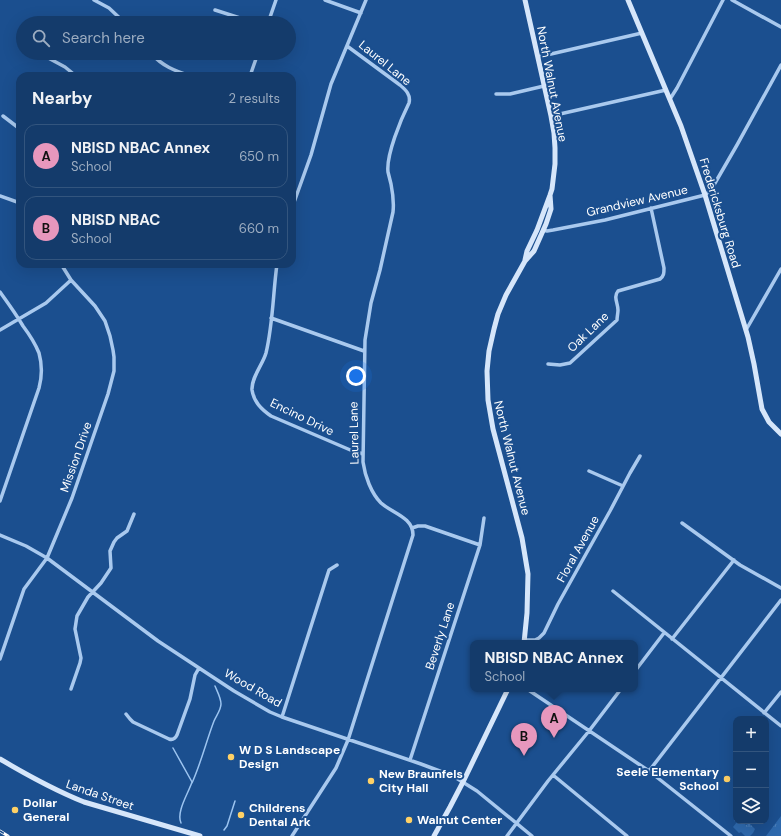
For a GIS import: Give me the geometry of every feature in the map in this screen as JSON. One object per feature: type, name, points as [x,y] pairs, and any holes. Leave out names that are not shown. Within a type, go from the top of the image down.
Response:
[{"type":"main road","name":"North Walnut Avenue","points":[[525,0],[551,116],[555,148],[555,164],[550,195],[537,230],[528,248],[525,261]]},
{"type":"main road","name":"Fredericksburg Road","points":[[628,0],[670,99],[693,159],[746,330],[762,410],[769,422],[781,434]]},
{"type":"main road","name":"North Walnut Avenue","points":[[524,640],[528,587],[526,562],[522,538],[493,429],[487,385],[489,351],[500,310],[506,295],[525,261],[534,251],[551,209],[550,195]]},
{"type":"main road","points":[[434,836],[463,782],[507,692]]},
{"type":"main road","name":"Landa Street","points":[[0,758],[40,782],[77,799],[200,836]]},
{"type":"street","points":[[94,0],[109,8],[118,16]]},
{"type":"street","points":[[270,16],[276,0]]},
{"type":"street","points":[[325,0],[361,13]]},
{"type":"street","points":[[296,197],[311,155],[331,84],[366,0]]},
{"type":"street","points":[[670,99],[723,0]]},
{"type":"street","points":[[732,0],[781,27]]},
{"type":"street","points":[[215,10],[234,16]]},
{"type":"street","points":[[538,57],[642,33]]},
{"type":"street","name":"Laurel Lane","points":[[347,46],[404,88],[408,94],[409,101],[394,142],[389,161],[388,174],[394,198],[393,212],[371,303],[367,327],[364,351],[363,462],[365,473],[376,496],[387,507],[406,519],[412,528]]},
{"type":"street","points":[[52,60],[71,72]]},
{"type":"street","points":[[159,60],[164,65],[177,72]]},
{"type":"street","points":[[251,72],[256,60]]},
{"type":"street","name":"Grandview Avenue","points":[[543,230],[553,230],[705,196],[711,190],[734,152],[781,66]]},
{"type":"street","points":[[496,94],[510,94],[544,86]]},
{"type":"street","points":[[551,116],[666,90]]},
{"type":"street","points":[[3,116],[16,126]]},
{"type":"street","points":[[0,196],[16,202]]},
{"type":"street","name":"Oak Lane","points":[[548,364],[560,365],[570,363],[617,320],[618,309],[615,296],[618,291],[660,279],[663,276],[664,268],[651,208]]},
{"type":"street","name":"Mission Drive","points":[[0,659],[24,589],[47,558],[72,498],[108,394],[114,372],[113,350],[105,321],[95,306],[71,280],[64,268]]},
{"type":"street","name":"Encino Drive","points":[[276,268],[265,356],[252,382],[256,403],[262,410],[271,416],[348,450],[363,454]]},
{"type":"street","points":[[746,330],[781,269]]},
{"type":"street","points":[[0,330],[49,300],[71,280]]},
{"type":"street","points":[[0,292],[30,336],[39,353],[41,369],[40,382],[0,501]]},
{"type":"street","points":[[271,318],[364,351]]},
{"type":"street","name":"Floral Avenue","points":[[535,640],[544,633],[558,604],[640,456]]},
{"type":"street","points":[[589,471],[623,486]]},
{"type":"street","points":[[71,689],[81,658],[76,635],[75,623],[77,616],[88,597],[111,568],[110,551],[114,542],[127,531],[134,514]]},
{"type":"street","name":"Beverly Lane","points":[[410,760],[480,545],[484,518]]},
{"type":"street","points":[[682,523],[753,573],[781,588]]},
{"type":"street","points":[[292,836],[336,768],[348,740],[412,541],[412,528],[425,526],[480,545]]},
{"type":"street","name":"Wood Road","points":[[0,535],[26,546],[47,558],[158,641],[250,701],[282,717],[453,776],[477,791],[532,836]]},
{"type":"street","points":[[672,639],[734,560]]},
{"type":"street","points":[[282,717],[329,570],[337,565]]},
{"type":"street","points":[[613,591],[781,726]]},
{"type":"street","points":[[649,771],[781,600]]},
{"type":"street","points":[[638,667],[664,633]]},
{"type":"street","points":[[126,714],[133,722],[168,739],[175,738],[190,699],[195,676],[199,668]]},
{"type":"street","points":[[531,692],[649,771],[731,836]]},
{"type":"street","points":[[507,836],[619,692]]},
{"type":"street","points":[[764,712],[781,692]]},
{"type":"street","points":[[553,775],[627,836]]},
{"type":"green space","points":[[781,816],[781,836],[766,836]]},
{"type":"green space","points":[[735,824],[750,824],[755,829],[750,836],[745,836],[733,827]]},
{"type":"waterway","points":[[192,783],[214,721],[221,706],[215,686]]},
{"type":"waterway","points":[[173,748],[192,782],[181,808],[181,823]]},
{"type":"waterway","points":[[224,830],[227,826],[235,801]]},
{"type":"railway","points":[[0,831],[8,836]]},
{"type":"place","name":"NBISD NBAC Annex","points":[[554,738]]},
{"type":"place","name":"NBISD NBAC","points":[[524,756]]},
{"type":"place","name":"W D S Landscape Design","points":[[231,757]]},
{"type":"place","name":"Seele Elementary School","points":[[727,779]]},
{"type":"place","name":"New Braunfels City Hall","points":[[371,781]]},
{"type":"place","name":"Dollar General","points":[[15,810]]},
{"type":"place","name":"Childrens Dental Ark","points":[[241,815]]},
{"type":"place","name":"Walnut Center","points":[[409,820]]}]
